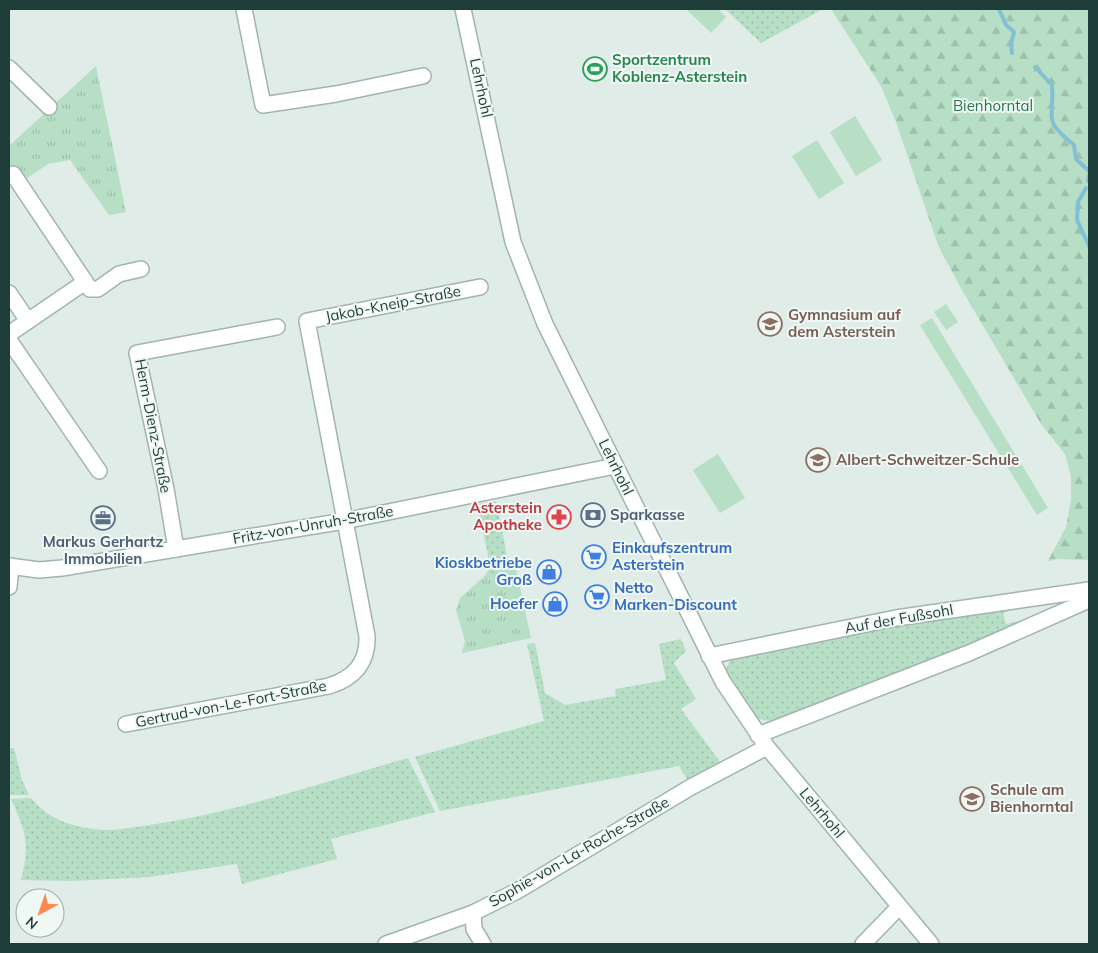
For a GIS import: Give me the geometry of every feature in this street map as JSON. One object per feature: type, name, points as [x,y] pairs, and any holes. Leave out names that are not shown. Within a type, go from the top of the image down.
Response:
[{"type":"street","points":[[244,9],[263,105],[336,94],[423,76]]},
{"type":"street","name":"Lehrhohl","points":[[463,9],[517,254],[549,333],[722,682],[767,747],[931,944]]},
{"type":"street","points":[[9,68],[48,107]]},
{"type":"street","points":[[12,174],[85,282],[94,290],[119,274],[141,269]]},
{"type":"street","points":[[9,334],[85,282]]},
{"type":"street","name":"Jakob-Kneip-Straße","points":[[307,321],[480,287]]},
{"type":"street","points":[[9,293],[28,321]]},
{"type":"street","name":"Gertrud-von-Le-Fort-Straße","points":[[126,724],[329,686],[353,674],[366,656],[367,636],[307,321]]},
{"type":"street","name":"Herm-Dienz-Straße","points":[[176,549],[166,489],[137,353],[277,327]]},
{"type":"street","points":[[9,340],[99,471]]},
{"type":"street","name":"Fritz-von-Unruh-Straße","points":[[10,566],[39,570],[62,568],[344,521],[615,466]]},
{"type":"street","points":[[9,587],[10,566]]},
{"type":"street","name":"Auf der Fußsohl","points":[[709,656],[896,618],[1089,590]]},
{"type":"street","points":[[758,735],[969,652],[1089,600]]},
{"type":"street","name":"Sophie-von-La-Roche-Straße","points":[[386,944],[473,913],[517,891],[691,787],[767,747]]},
{"type":"street","points":[[863,944],[899,907]]},
{"type":"street","points":[[473,913],[474,929],[483,944]]},
{"type":"green space","points":[[686,9],[718,9],[726,17],[711,33]]},
{"type":"green space","points":[[725,9],[823,9],[761,43]]},
{"type":"green space","name":"Bienhorntal","points":[[831,9],[1089,9],[1089,560],[1058,559],[1048,561],[1066,527],[1071,500],[1071,477],[1065,454],[1041,424],[959,285],[938,245],[896,122],[881,86]]},
{"type":"green space","points":[[96,66],[126,212],[109,215],[70,160],[48,164],[23,181],[9,174],[9,146]]},
{"type":"green space","points":[[855,116],[882,160],[856,176],[830,132]]},
{"type":"green space","points":[[817,140],[844,183],[819,199],[792,156]]},
{"type":"green space","points":[[946,304],[958,322],[946,330],[934,312]]},
{"type":"green space","points":[[932,318],[1048,508],[1037,515],[920,325]]},
{"type":"green space","points":[[718,454],[745,498],[720,513],[693,470]]},
{"type":"green space","points":[[496,501],[509,565],[516,569],[486,575],[490,564],[477,504]]},
{"type":"green space","points":[[516,569],[531,638],[462,653],[465,641],[456,610],[460,598],[486,575]]},
{"type":"green space","points":[[1017,605],[1018,608],[1003,613],[1006,624],[1020,621],[1019,625],[961,651],[769,721],[755,718],[725,671],[731,659],[937,616]]},
{"type":"green space","points":[[681,639],[686,651],[674,663],[696,699],[681,709],[721,763],[689,782],[679,766],[440,811],[415,757],[544,721],[527,644],[535,643],[545,693],[565,705],[616,696],[615,689],[666,680],[659,644]]},
{"type":"green space","points":[[9,748],[14,748],[22,780],[29,795],[9,795]]},
{"type":"green space","points":[[408,758],[435,812],[331,839],[337,859],[242,884],[237,864],[149,877],[71,881],[21,880],[26,848],[25,839],[11,799],[31,798],[52,816],[67,823],[101,830],[122,829],[183,819],[248,804]]},
{"type":"waterway","points":[[999,9],[1006,25],[1014,32],[1011,44],[1012,53]]},
{"type":"waterway","points":[[1035,67],[1052,85],[1053,124],[1074,145],[1076,159],[1089,171]]},
{"type":"waterway","points":[[1088,181],[1089,175]]},
{"type":"waterway","points":[[1086,188],[1078,202],[1077,220],[1089,246]]},
{"type":"place","name":"Sportzentrum Koblenz-Asterstein","points":[[595,69]]},
{"type":"place","name":"Gymnasium auf dem Asterstein","points":[[770,324]]},
{"type":"place","name":"Albert-Schweitzer-Schule","points":[[818,460]]},
{"type":"place","name":"Sparkasse","points":[[593,515]]},
{"type":"place","name":"Asterstein Apotheke","points":[[559,517]]},
{"type":"place","name":"Markus Gerhartz Immobilien","points":[[103,518]]},
{"type":"place","name":"Einkaufszentrum Asterstein","points":[[594,557]]},
{"type":"place","name":"Kioskbetriebe Groß","points":[[549,572]]},
{"type":"place","name":"Netto Marken-Discount","points":[[597,597]]},
{"type":"place","name":"Hoefer","points":[[555,604]]},
{"type":"place","name":"Schule am Bienhorntal","points":[[972,799]]}]
